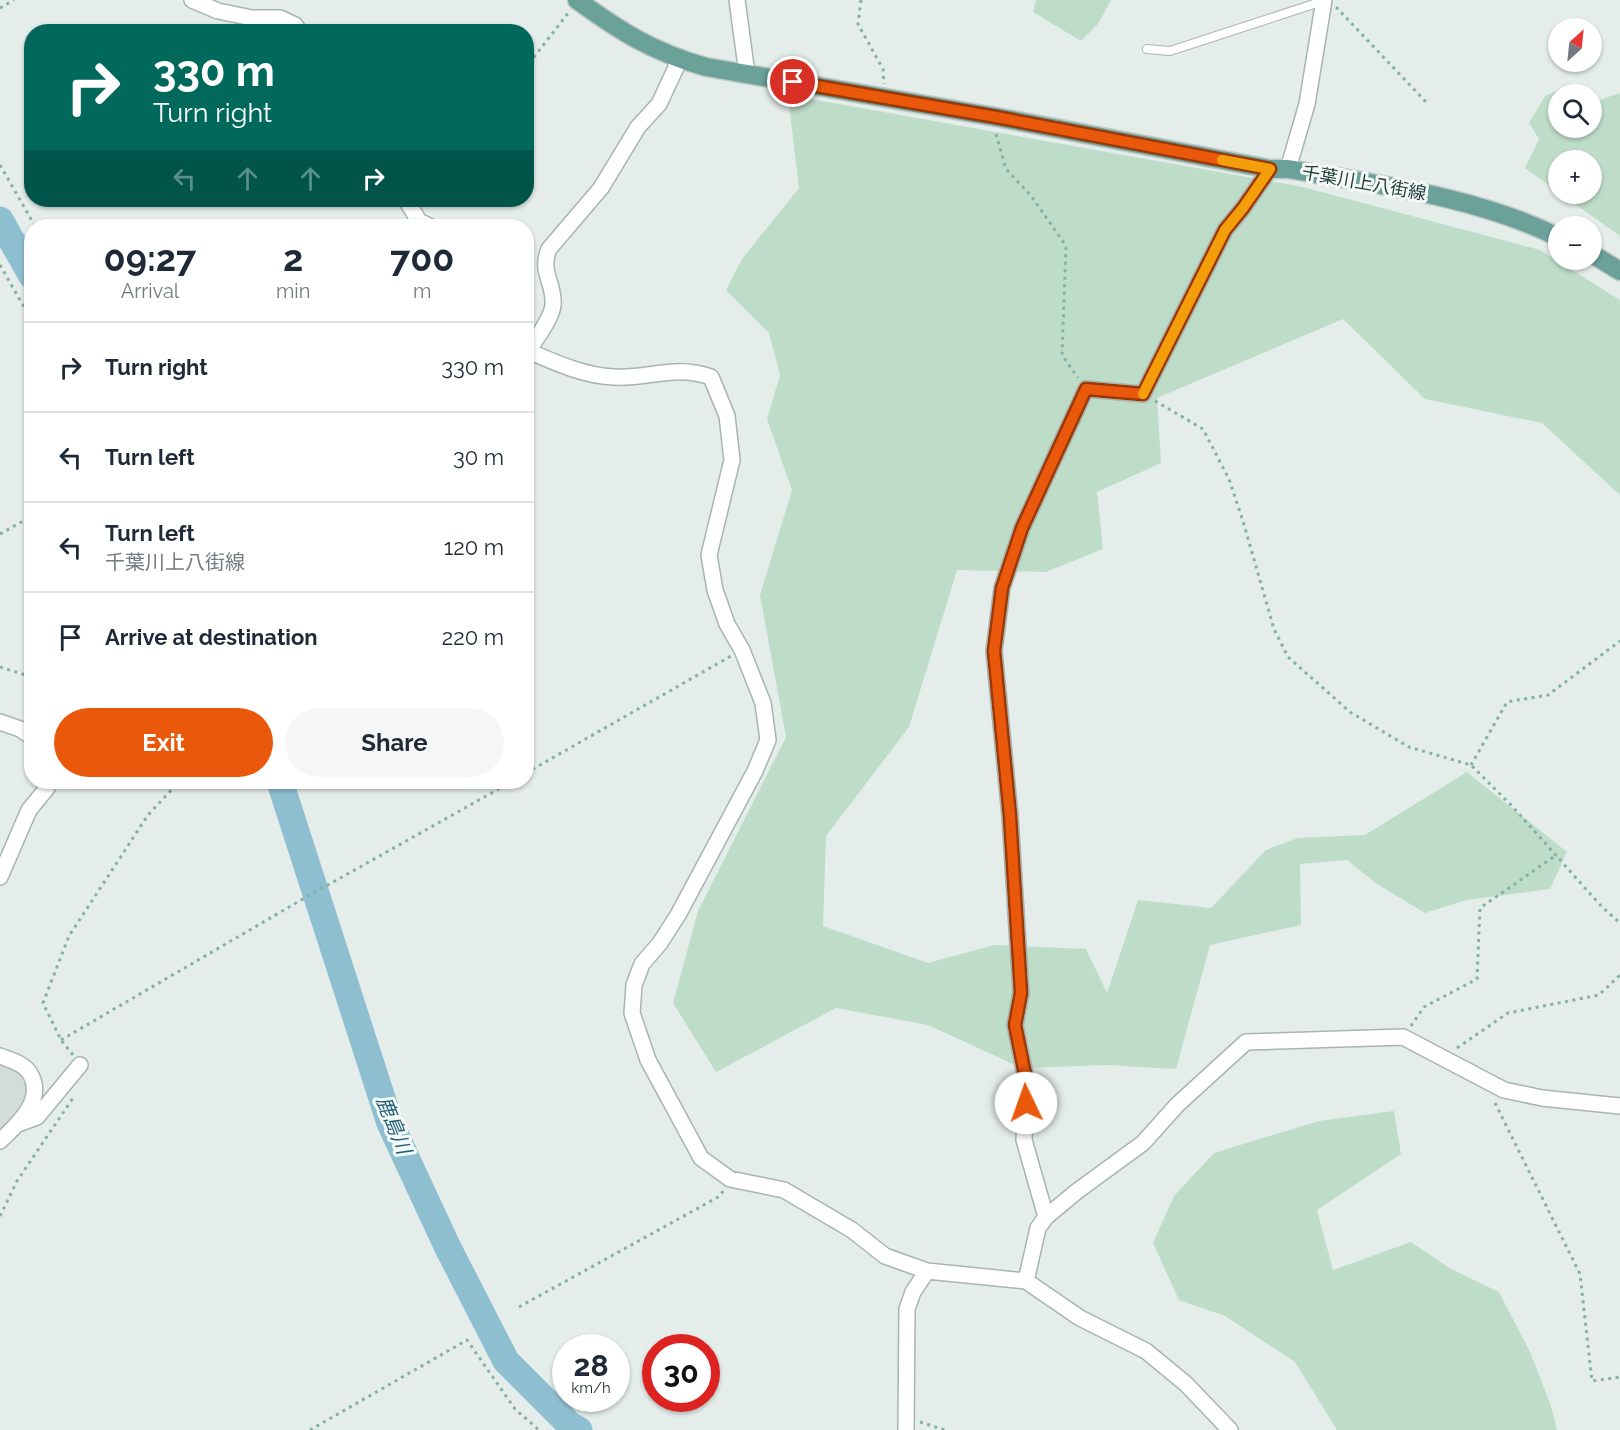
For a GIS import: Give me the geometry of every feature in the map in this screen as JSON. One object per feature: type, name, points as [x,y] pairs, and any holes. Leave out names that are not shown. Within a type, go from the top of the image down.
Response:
[{"type":"main road","name":"千葉川上八街線","points":[[580,0],[599,16],[638,41],[680,59],[706,67],[996,117],[1270,169],[1288,169],[1451,199],[1518,220],[1548,233]]},
{"type":"main road","points":[[1602,260],[1620,271]]},
{"type":"street","points":[[192,0],[218,11],[252,18],[280,18],[293,24]]},
{"type":"street","points":[[737,0],[747,74]]},
{"type":"street","points":[[1288,169],[1307,104],[1326,1]]},
{"type":"street","points":[[534,341],[544,328],[554,306],[545,269],[545,259],[549,249],[601,188],[638,127],[658,104],[680,59]]},
{"type":"street","points":[[1046,1217],[1024,1140],[1027,1084],[1015,1025],[1021,993],[1010,816],[994,651],[1002,588],[1022,528],[1086,389],[1143,394],[1225,230],[1270,169]]},
{"type":"street","points":[[534,353],[590,375],[617,378],[681,371],[697,372],[711,377],[728,416],[732,460],[709,555],[715,591],[727,624],[742,650],[763,703],[768,740],[755,771],[678,915],[660,943],[642,964],[634,985],[632,1012],[648,1060],[701,1158],[730,1179],[784,1190],[852,1230],[885,1256],[927,1271],[1026,1281],[1080,1318],[1146,1351],[1186,1384],[1230,1430]]},
{"type":"street","points":[[0,722],[24,732]]},
{"type":"street","points":[[0,877],[29,810],[45,789]]},
{"type":"street","points":[[1026,1281],[1038,1228],[1046,1217],[1143,1143],[1177,1106],[1246,1042],[1402,1037],[1504,1090],[1542,1098],[1620,1106]]},
{"type":"street","points":[[0,1056],[17,1063],[28,1071],[34,1093],[32,1105],[18,1124],[0,1141]]},
{"type":"street","points":[[18,1124],[37,1117],[80,1065]]},
{"type":"street","points":[[906,1424],[907,1309],[913,1292],[927,1271]]},
{"type":"lane","points":[[1148,49],[1170,51],[1326,1]]},
{"type":"path","points":[[0,8],[14,0]]},
{"type":"path","points":[[534,57],[580,0]]},
{"type":"path","points":[[861,0],[858,24],[883,69],[885,98]]},
{"type":"path","points":[[1326,1],[1426,102]]},
{"type":"path","points":[[996,117],[995,131],[1006,169],[1032,197],[1066,246],[1062,354],[1086,389]]},
{"type":"path","points":[[0,165],[24,207]]},
{"type":"path","points":[[0,265],[24,307]]},
{"type":"path","points":[[1143,394],[1203,429],[1229,479],[1274,629],[1288,657],[1350,712],[1409,747],[1471,765],[1512,806],[1601,906],[1620,923]]},
{"type":"path","points":[[0,534],[24,520]]},
{"type":"path","points":[[1471,765],[1507,702],[1548,695],[1620,641]]},
{"type":"path","points":[[534,768],[742,650]]},
{"type":"path","points":[[0,667],[24,674]]},
{"type":"path","points":[[172,789],[148,815],[69,936],[43,1003],[62,1040],[296,903],[499,789]]},
{"type":"path","points":[[1402,1037],[1424,1006],[1477,979],[1480,908],[1556,856]]},
{"type":"path","points":[[1443,1058],[1508,1013],[1599,995],[1620,975]]},
{"type":"path","points":[[0,1216],[17,1181],[73,1099],[80,1065]]},
{"type":"path","points":[[1484,1079],[1580,1274],[1592,1381],[1620,1377]]},
{"type":"path","points":[[519,1307],[720,1196],[730,1179]]},
{"type":"path","points":[[310,1430],[467,1340],[515,1409],[539,1430]]},
{"type":"path","points":[[906,1424],[945,1430]]},
{"type":"shaded area","points":[[0,1061],[12,1065],[28,1079],[30,1096],[0,1136]]},
{"type":"green space","points":[[1036,0],[1111,0],[1098,24],[1081,41],[1033,12]]},
{"type":"green space","points":[[1620,93],[1620,236],[1602,223],[1602,216],[1592,216],[1575,204],[1602,204],[1602,150],[1548,150],[1548,185],[1525,168],[1539,139],[1529,123],[1548,95],[1548,138],[1602,138],[1602,99]]},
{"type":"green space","points":[[788,95],[1303,187],[1540,250],[1548,255],[1548,270],[1572,270],[1620,300],[1620,495],[1542,423],[1425,399],[1343,319],[1157,398],[1161,463],[1097,492],[1103,549],[1046,572],[957,570],[909,727],[826,836],[823,926],[928,963],[994,945],[1086,949],[1107,993],[1138,900],[1211,908],[1266,850],[1298,838],[1365,835],[1467,772],[1567,852],[1550,889],[1467,900],[1425,913],[1377,884],[1347,860],[1300,864],[1301,925],[1210,945],[1176,1069],[1107,1065],[1021,1068],[928,1025],[836,1008],[716,1072],[673,1003],[698,911],[786,737],[760,595],[792,490],[767,419],[780,375],[769,333],[726,290],[742,259],[799,188]]},
{"type":"green space","points":[[1394,1111],[1401,1154],[1317,1210],[1333,1270],[1411,1242],[1451,1269],[1499,1292],[1530,1352],[1551,1406],[1557,1430],[1337,1430],[1295,1362],[1225,1316],[1179,1300],[1153,1243],[1174,1196],[1214,1153],[1319,1121]]},
{"type":"waterway","name":"鹿島川","points":[[0,220],[24,262]]},
{"type":"waterway","name":"鹿島川","points":[[282,789],[390,1123],[447,1246],[506,1361],[570,1425],[579,1430]]},
{"type":"slow traffic","points":[[1143,394],[1225,230],[1270,169],[1222,160]]},
{"type":"route","points":[[793,82],[996,117],[1270,169],[1225,230],[1143,394],[1086,389],[1022,528],[1002,588],[994,651],[1010,816],[1021,993],[1015,1025],[1027,1084],[1026,1103]]}]
